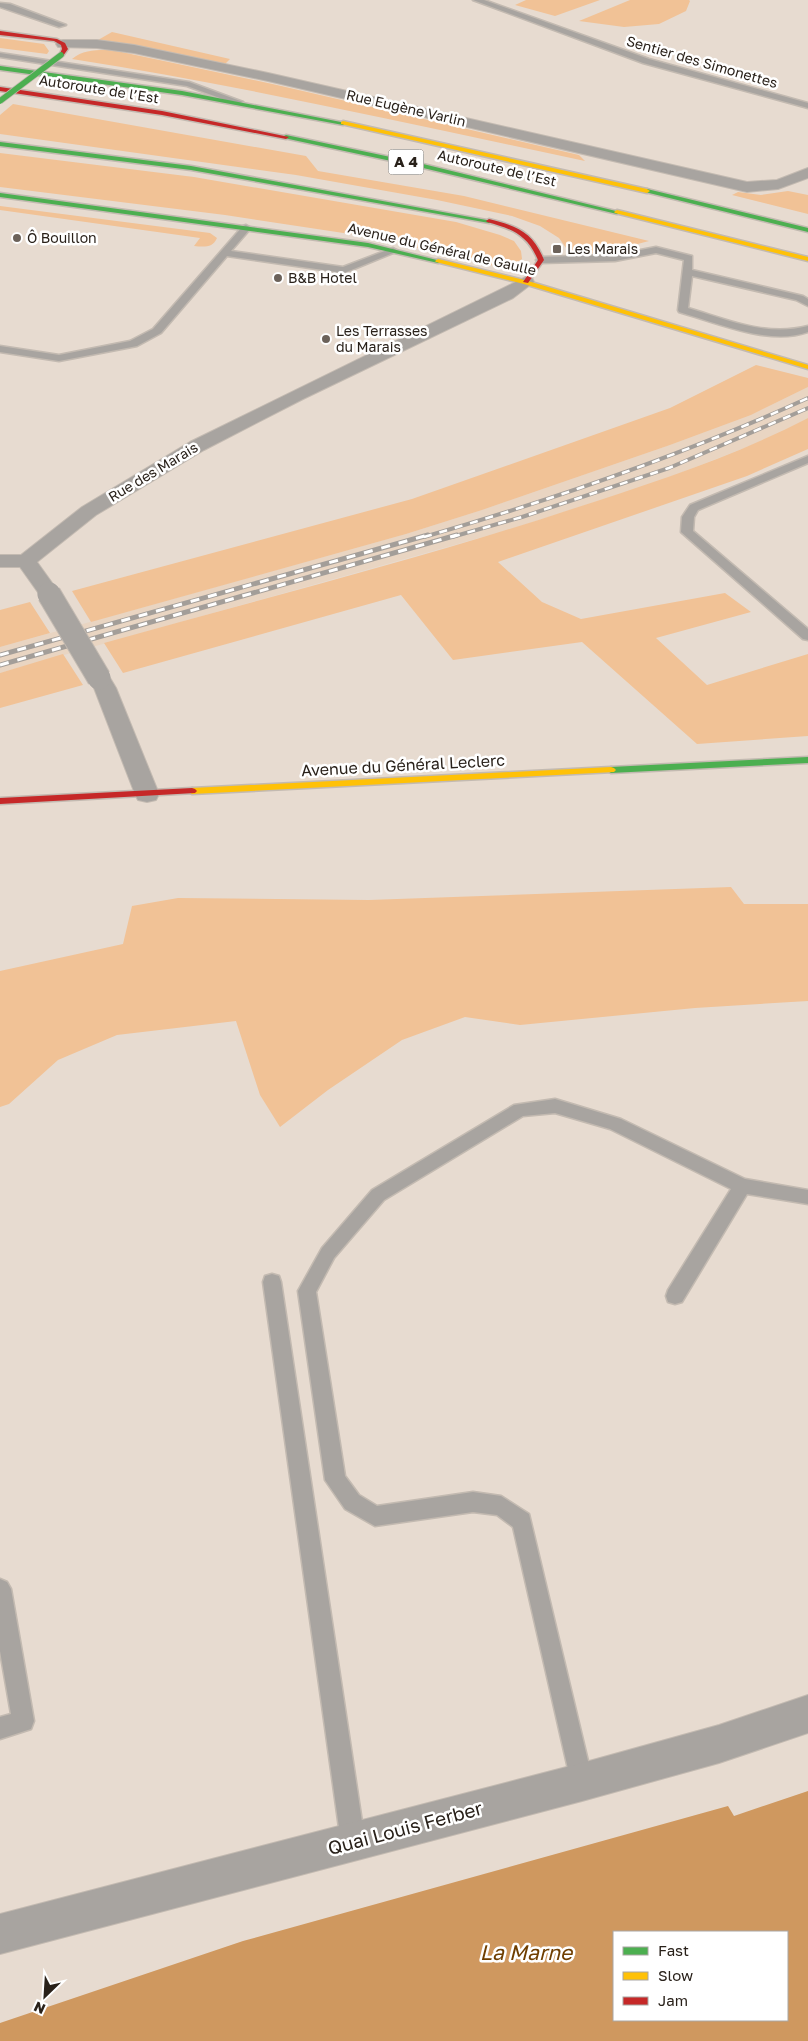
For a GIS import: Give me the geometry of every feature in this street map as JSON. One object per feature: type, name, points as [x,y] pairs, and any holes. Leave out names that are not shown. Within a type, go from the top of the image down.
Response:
[{"type":"main road","name":"Rue Eugène Varlin","points":[[0,34],[43,38],[62,50]]},
{"type":"main road","points":[[0,101],[62,50]]},
{"type":"main road","name":"Autoroute de l’Est","points":[[0,68],[68,76],[241,103],[545,167],[808,230]]},
{"type":"main road","name":"Autoroute de l’Est","points":[[0,89],[184,117],[356,151],[582,203],[808,259]]},
{"type":"main road","points":[[0,144],[191,168],[480,218],[511,227],[530,237],[539,248],[542,260],[526,282]]},
{"type":"main road","name":"Avenue du Général de Gaulle","points":[[0,195],[368,245],[526,282],[808,367]]},
{"type":"main road","name":"Avenue du Général Leclerc","points":[[0,801],[808,760]]},
{"type":"street","name":"Rue Eugène Varlin","points":[[62,50],[96,44],[134,49],[268,77],[747,187],[778,185],[796,180],[808,172]]},
{"type":"street","name":"Rue des Marais","points":[[26,561],[89,511],[197,446],[296,395],[507,294],[526,282]]},
{"type":"street","points":[[0,561],[26,561],[49,594],[105,688],[147,794]]},
{"type":"street","name":"Quai Louis Ferber","points":[[0,1934],[582,1782],[719,1744],[808,1714]]},
{"type":"lane","name":"Sentier des Simonettes","points":[[476,0],[646,62],[808,106]]},
{"type":"lane","points":[[0,5],[62,25]]},
{"type":"lane","points":[[0,55],[189,84],[241,103]]},
{"type":"lane","points":[[0,349],[59,358],[133,344],[156,331],[246,228]]},
{"type":"lane","points":[[542,260],[615,258],[656,250],[689,258],[682,310],[768,333],[792,335],[808,328]]},
{"type":"lane","points":[[224,253],[344,270],[393,251]]},
{"type":"lane","points":[[688,272],[800,298],[808,303]]},
{"type":"lane","points":[[808,459],[694,508],[688,517],[687,532],[808,636]]},
{"type":"lane","points":[[582,1782],[522,1521],[501,1506],[473,1502],[375,1516],[352,1502],[335,1480],[307,1291],[328,1253],[378,1195],[520,1110],[555,1106],[615,1124],[742,1186],[796,1194],[808,1198]]},
{"type":"lane","points":[[675,1296],[742,1186]]},
{"type":"lane","points":[[272,1282],[352,1842]]},
{"type":"lane","points":[[0,1590],[22,1721],[0,1728]]},
{"type":"shaded area","points":[[526,0],[600,0],[555,16],[515,5]]},
{"type":"shaded area","points":[[630,0],[690,1],[686,11],[659,24],[624,27],[579,21]]},
{"type":"shaded area","points":[[112,32],[230,59],[225,64],[150,48],[98,40]]},
{"type":"shaded area","points":[[0,38],[44,44],[49,51],[47,54],[0,48]]},
{"type":"shaded area","points":[[112,50],[277,85],[579,155],[585,161],[201,81],[72,59],[86,52]]},
{"type":"shaded area","points":[[13,104],[306,156],[318,171],[464,196],[649,241],[607,252],[571,255],[559,238],[540,226],[512,216],[437,200],[296,175],[0,134],[0,115]]},
{"type":"shaded area","points":[[0,153],[194,177],[456,222],[514,241],[521,251],[522,259],[507,269],[370,237],[225,215],[0,187]]},
{"type":"shaded area","points":[[788,191],[808,195],[808,214],[732,195],[738,192],[761,195]]},
{"type":"shaded area","points":[[0,206],[210,233],[217,238],[211,245],[205,247],[194,246],[200,238],[0,210]]},
{"type":"shaded area","points":[[756,365],[808,378],[808,387],[751,415],[482,510],[406,534],[91,622],[72,591],[412,499],[670,408]]},
{"type":"shaded area","points":[[808,387],[808,418],[775,436],[657,482],[511,529],[0,673],[0,647],[406,534],[482,510],[751,415]]},
{"type":"shaded area","points":[[808,418],[808,449],[747,476],[498,562],[542,602],[581,619],[725,593],[751,612],[656,638],[707,685],[808,654],[808,736],[697,744],[582,642],[453,660],[401,595],[123,673],[104,643],[514,528],[692,468],[751,445]]},
{"type":"shaded area","points":[[30,602],[50,633],[0,647],[0,610]]},
{"type":"shaded area","points":[[63,654],[83,685],[0,708],[0,673]]},
{"type":"shaded area","points":[[731,887],[744,904],[808,904],[808,1001],[695,1008],[520,1025],[465,1017],[402,1040],[328,1090],[280,1127],[260,1095],[236,1021],[117,1035],[58,1060],[9,1104],[0,1107],[0,971],[123,944],[132,906],[178,898],[369,900]]},
{"type":"water","name":"La Marne","points":[[808,1791],[808,2041],[0,2041],[0,2023],[243,1941],[728,1806],[734,1816]]},
{"type":"railway","points":[[424,537],[618,475],[761,419],[808,398]]},
{"type":"railway","points":[[452,537],[522,517],[669,468],[808,408]]},
{"type":"railway","points":[[0,655],[428,535]]},
{"type":"railway","points":[[0,665],[457,535]]},
{"type":"traffic: fast","points":[[0,101],[61,55]]},
{"type":"traffic: fast","points":[[0,68],[182,93],[343,123]]},
{"type":"traffic: fast","points":[[286,137],[419,165],[617,212]]},
{"type":"traffic: fast","points":[[0,144],[191,168],[489,221]]},
{"type":"traffic: fast","points":[[647,191],[808,230]]},
{"type":"traffic: fast","points":[[0,195],[368,245],[438,261]]},
{"type":"traffic: fast","points":[[611,770],[808,760]]},
{"type":"traffic: slow","points":[[343,123],[647,191]]},
{"type":"traffic: slow","points":[[617,212],[808,259]]},
{"type":"traffic: slow","points":[[438,261],[526,282],[808,367]]},
{"type":"traffic: slow","points":[[192,791],[611,770]]},
{"type":"traffic: jam","points":[[0,33],[55,40],[63,44],[65,49],[61,55]]},
{"type":"traffic: jam","points":[[0,89],[162,113],[286,137]]},
{"type":"traffic: jam","points":[[489,221],[515,229],[533,244],[541,260],[526,282]]},
{"type":"traffic: jam","points":[[0,801],[192,791]]},
{"type":"place","name":"Ô Bouillon","points":[[17,238]]},
{"type":"place","name":"Les Marais","points":[[557,249]]},
{"type":"place","name":"B&B Hotel","points":[[278,278]]},
{"type":"place","name":"Les Terrasses du Marais","points":[[326,339]]}]
